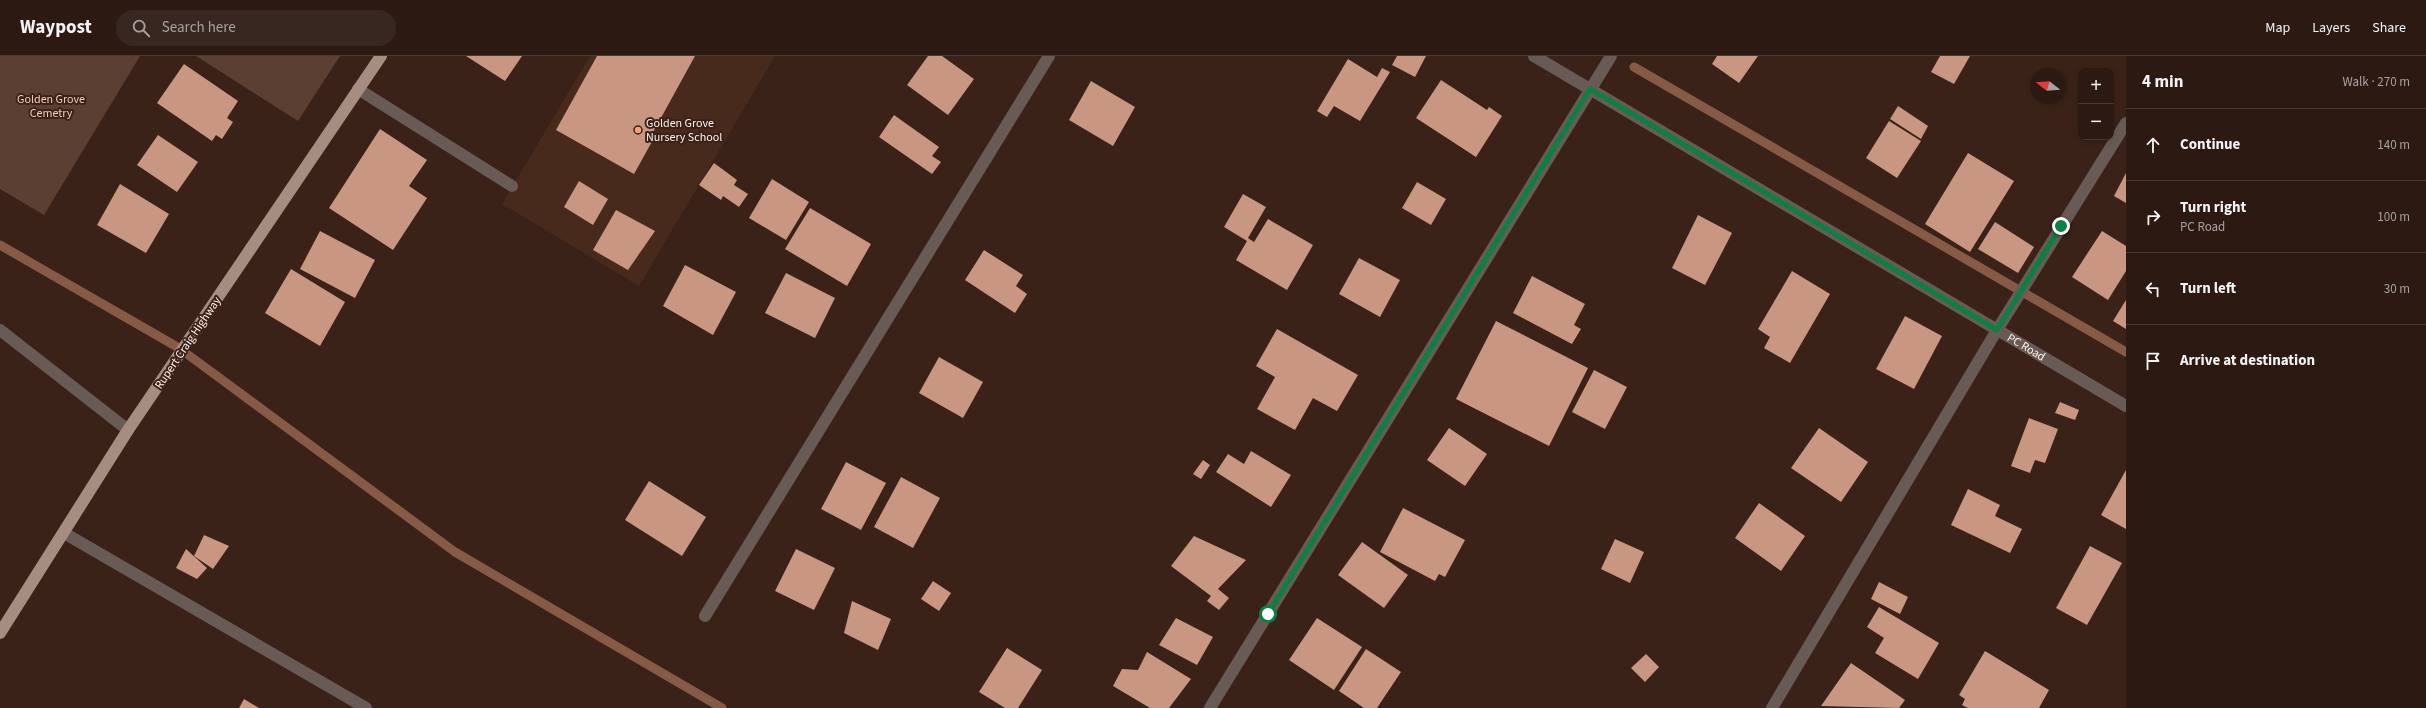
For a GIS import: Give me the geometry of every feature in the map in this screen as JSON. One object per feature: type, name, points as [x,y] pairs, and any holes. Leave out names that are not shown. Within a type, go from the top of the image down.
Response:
[{"type":"main road","name":"Rupert Craig Highway","points":[[0,633],[128,430],[161,384],[381,56]]},
{"type":"street","points":[[705,616],[1049,56]]},
{"type":"street","name":"PC Road","points":[[1534,56],[2126,406]]},
{"type":"street","points":[[1210,708],[1611,56]]},
{"type":"street","points":[[358,89],[512,186]]},
{"type":"street","points":[[1772,708],[2028,278],[2126,123]]},
{"type":"street","points":[[0,330],[128,430]]},
{"type":"street","points":[[64,533],[366,708]]},
{"type":"shaded area","name":"Golden Grove Nursery School","points":[[590,56],[775,56],[639,286],[502,204]]},
{"type":"green space","name":"Golden Grove Cemetry","points":[[0,56],[140,56],[44,215],[0,189]]},
{"type":"green space","points":[[196,56],[340,56],[298,121]]},
{"type":"building","points":[[466,56],[522,56],[505,81]]},
{"type":"building","points":[[597,56],[695,56],[651,136],[654,138],[634,174],[556,130]]},
{"type":"building","points":[[928,56],[942,56],[974,79],[948,115],[907,85]]},
{"type":"building","points":[[1397,56],[1426,56],[1415,77],[1392,65]]},
{"type":"building","points":[[1717,56],[1758,56],[1739,83],[1712,64]]},
{"type":"building","points":[[1940,56],[1970,56],[1954,84],[1931,72]]},
{"type":"building","points":[[1348,59],[1377,77],[1382,68],[1390,72],[1360,121],[1334,106],[1327,117],[1317,111]]},
{"type":"building","points":[[184,64],[238,101],[227,118],[233,122],[222,139],[216,135],[212,141],[157,103]]},
{"type":"building","points":[[1441,80],[1487,110],[1489,107],[1502,116],[1476,157],[1416,118]]},
{"type":"building","points":[[1091,81],[1135,107],[1113,146],[1069,120]]},
{"type":"building","points":[[1898,106],[1928,126],[1921,139],[1890,119]]},
{"type":"building","points":[[894,115],[939,147],[932,156],[941,162],[932,174],[879,137]]},
{"type":"building","points":[[1889,121],[1921,141],[1897,178],[1866,158]]},
{"type":"building","points":[[380,129],[427,160],[409,186],[427,198],[393,250],[329,208]]},
{"type":"building","points":[[158,135],[198,162],[177,192],[137,165]]},
{"type":"building","points":[[1968,153],[2014,181],[1970,252],[1925,224]]},
{"type":"building","points":[[714,163],[737,180],[734,185],[748,194],[739,207],[723,196],[721,200],[699,185]]},
{"type":"building","points":[[2126,173],[2126,203],[2114,196]]},
{"type":"building","points":[[772,179],[809,202],[786,240],[749,218]]},
{"type":"building","points":[[579,181],[608,199],[593,225],[564,207]]},
{"type":"building","points":[[1417,182],[1446,199],[1431,225],[1402,208]]},
{"type":"building","points":[[120,184],[169,214],[146,253],[97,225]]},
{"type":"building","points":[[1243,194],[1266,207],[1248,238],[1254,242],[1268,219],[1313,245],[1287,290],[1236,260],[1247,241],[1224,227]]},
{"type":"building","points":[[810,208],[871,244],[847,286],[785,249]]},
{"type":"building","points":[[616,210],[655,231],[628,270],[593,250]]},
{"type":"building","points":[[1698,215],[1732,233],[1705,285],[1672,268]]},
{"type":"building","points":[[1995,222],[2034,247],[2018,273],[1978,249]]},
{"type":"building","points":[[320,231],[375,260],[355,298],[300,269]]},
{"type":"building","points":[[2102,231],[2126,246],[2126,271],[2108,300],[2072,277]]},
{"type":"building","points":[[984,250],[1023,275],[1016,286],[1027,294],[1015,313],[965,280]]},
{"type":"building","points":[[1359,258],[1400,280],[1380,317],[1339,294]]},
{"type":"building","points":[[685,265],[736,292],[713,335],[663,306]]},
{"type":"building","points":[[291,269],[345,302],[320,346],[265,313]]},
{"type":"building","points":[[1792,271],[1830,294],[1790,363],[1764,348],[1770,337],[1758,329]]},
{"type":"building","points":[[786,273],[835,298],[815,338],[765,313]]},
{"type":"building","points":[[1532,276],[1585,304],[1574,325],[1581,329],[1572,344],[1513,313]]},
{"type":"building","points":[[2126,300],[2126,329],[2113,321]]},
{"type":"building","points":[[1905,316],[1942,336],[1914,389],[1876,369]]},
{"type":"building","points":[[1496,321],[1588,368],[1549,446],[1456,399]]},
{"type":"building","points":[[1277,329],[1358,375],[1337,411],[1313,398],[1295,430],[1257,409],[1275,377],[1256,366]]},
{"type":"building","points":[[939,357],[983,382],[963,418],[919,393]]},
{"type":"building","points":[[1594,370],[1627,387],[1605,429],[1572,412]]},
{"type":"building","points":[[2060,402],[2079,410],[2075,420],[2055,413]]},
{"type":"building","points":[[2029,418],[2058,429],[2045,463],[2035,460],[2030,473],[2011,466]]},
{"type":"building","points":[[1449,428],[1487,454],[1465,486],[1427,460]]},
{"type":"building","points":[[1819,428],[1868,462],[1841,502],[1791,468]]},
{"type":"building","points":[[1251,451],[1291,475],[1271,507],[1216,472],[1228,454],[1244,464]]},
{"type":"building","points":[[1203,460],[1210,465],[1201,479],[1193,474]]},
{"type":"building","points":[[846,462],[886,483],[861,530],[821,509]]},
{"type":"building","points":[[2126,470],[2126,529],[2101,515]]},
{"type":"building","points":[[901,477],[940,498],[913,548],[874,527]]},
{"type":"building","points":[[649,481],[706,517],[682,556],[625,520]]},
{"type":"building","points":[[1968,489],[2000,505],[1995,516],[2022,529],[2010,553],[1951,525]]},
{"type":"building","points":[[1759,503],[1805,536],[1781,571],[1735,538]]},
{"type":"building","points":[[1403,508],[1465,540],[1445,577],[1439,574],[1435,581],[1380,552]]},
{"type":"building","points":[[204,535],[229,546],[213,569],[194,556]]},
{"type":"building","points":[[1194,536],[1246,560],[1218,589],[1229,598],[1219,610],[1207,601],[1211,596],[1171,566]]},
{"type":"building","points":[[1615,539],[1644,552],[1630,583],[1601,569]]},
{"type":"building","points":[[1362,542],[1408,575],[1384,608],[1338,575]]},
{"type":"building","points":[[2090,546],[2122,563],[2087,625],[2056,608]]},
{"type":"building","points":[[186,549],[207,568],[197,579],[176,568]]},
{"type":"building","points":[[796,549],[835,568],[814,610],[775,591]]},
{"type":"building","points":[[933,581],[951,593],[939,611],[921,599]]},
{"type":"building","points":[[1879,582],[1908,597],[1900,614],[1871,599]]},
{"type":"building","points":[[852,601],[891,619],[878,650],[844,633]]},
{"type":"building","points":[[1879,607],[1939,643],[1918,679],[1875,653],[1884,638],[1867,627]]},
{"type":"building","points":[[1176,618],[1213,637],[1197,665],[1159,645]]},
{"type":"building","points":[[1317,618],[1362,647],[1334,690],[1289,660]]},
{"type":"building","points":[[1007,648],[1042,670],[1018,708],[1005,708],[979,692]]},
{"type":"building","points":[[1366,649],[1401,672],[1377,708],[1364,708],[1339,691]]},
{"type":"building","points":[[1985,651],[2049,690],[2039,708],[1968,708],[1962,705],[1965,699],[1959,695]]},
{"type":"building","points":[[1147,652],[1191,679],[1169,708],[1150,708],[1113,686],[1122,669],[1138,670]]},
{"type":"building","points":[[1646,654],[1659,667],[1645,682],[1631,668]]},
{"type":"building","points":[[1851,663],[1905,700],[1899,708],[1821,706]]},
{"type":"building","points":[[244,699],[259,708],[239,708]]},
{"type":"waterway","points":[[1634,67],[2126,352]]},
{"type":"waterway","points":[[0,245],[179,348],[455,552],[722,708]]},
{"type":"place","name":"Golden Grove Nursery School","points":[[638,130]]},
{"type":"route","points":[[1268,614],[1590,89],[1997,330],[2061,226]]}]
